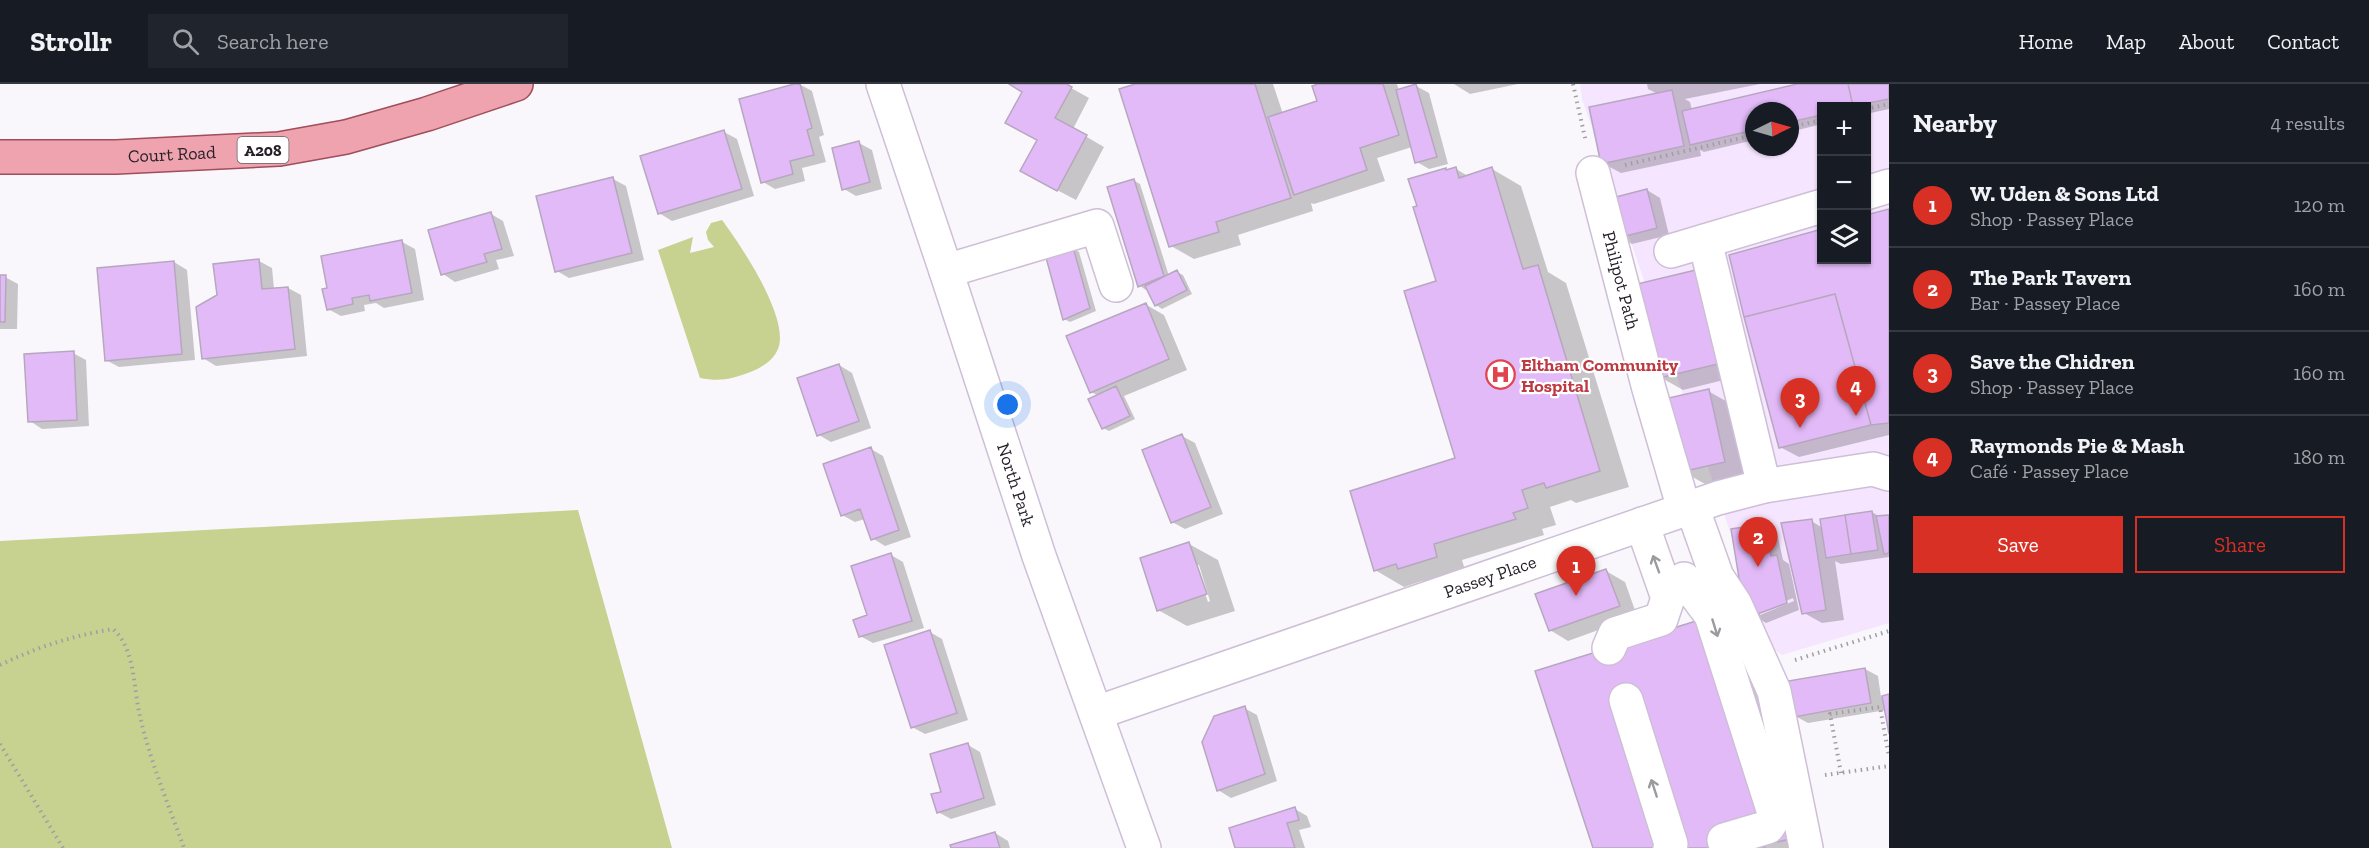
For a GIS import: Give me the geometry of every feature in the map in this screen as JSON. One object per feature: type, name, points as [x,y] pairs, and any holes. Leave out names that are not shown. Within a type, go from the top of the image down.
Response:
[{"type":"main road","name":"Court Road","points":[[0,157],[128,156],[279,150],[346,137],[427,114],[516,84]]},
{"type":"street","name":"North Park","points":[[883,84],[1039,555],[1144,848]]},
{"type":"street","name":"Philipot Path","points":[[1593,173],[1649,388],[1670,514]]},
{"type":"street","points":[[1871,191],[1889,186]]},
{"type":"street","points":[[1671,251],[1817,207]]},
{"type":"street","points":[[946,271],[1097,225],[1116,285]]},
{"type":"street","points":[[1705,241],[1764,486]]},
{"type":"street","name":"Passey Place","points":[[1096,713],[1670,514],[1764,486],[1873,469],[1889,474]]},
{"type":"street","points":[[1670,514],[1687,592],[1684,625]]},
{"type":"street","points":[[1609,648],[1615,633],[1661,619],[1668,598],[1670,514]]},
{"type":"street","points":[[1670,514],[1735,604],[1774,691],[1806,848]]},
{"type":"street","points":[[1684,579],[1711,615],[1775,816],[1768,827],[1724,840]]},
{"type":"street","points":[[1626,700],[1671,844],[1670,848]]},
{"type":"path","points":[[1573,84],[1593,173],[1745,137]]},
{"type":"path","points":[[1871,108],[1889,104]]},
{"type":"path","points":[[1799,125],[1817,121]]},
{"type":"path","points":[[0,665],[51,642],[113,629],[120,636],[134,675],[140,716],[184,848]]},
{"type":"path","points":[[1764,667],[1767,662],[1792,661],[1889,631]]},
{"type":"path","points":[[1889,757],[1880,707],[1830,714],[1841,773],[1889,766]]},
{"type":"path","points":[[0,744],[63,848]]},
{"type":"shaded area","points":[[1580,84],[1889,84],[1889,623],[1782,655],[1769,646],[1582,99]]},
{"type":"green space","points":[[722,220],[752,264],[762,284],[778,322],[780,338],[777,351],[763,366],[739,376],[714,380],[700,378],[658,250],[693,237],[690,253],[714,247],[708,240],[706,232],[711,223]]},
{"type":"green space","points":[[578,510],[672,848],[0,848],[0,541]]},
{"type":"building","points":[[800,84],[812,128],[807,130],[814,155],[790,161],[793,174],[761,183],[739,99]]},
{"type":"building","points":[[1009,84],[1067,84],[1072,87],[1055,118],[1087,135],[1057,191],[1020,171],[1037,140],[1005,123],[1022,92]]},
{"type":"building","points":[[1135,84],[1255,84],[1291,198],[1216,222],[1219,232],[1169,247],[1119,89]]},
{"type":"building","points":[[1318,84],[1383,84],[1399,135],[1360,148],[1367,170],[1294,195],[1268,117],[1317,101],[1312,86]]},
{"type":"building","points":[[1416,84],[1437,157],[1415,163],[1396,90]]},
{"type":"building","points":[[1797,84],[1848,84],[1852,102],[1817,102],[1817,116],[1799,120],[1799,102],[1745,102],[1745,132],[1690,145],[1682,111]]},
{"type":"building","points":[[1848,84],[1889,84],[1889,99],[1871,102],[1852,102]]},
{"type":"building","points":[[1672,90],[1684,146],[1601,164],[1589,107]]},
{"type":"building","points":[[724,130],[742,189],[658,214],[640,156]]},
{"type":"building","points":[[859,141],[870,182],[842,190],[832,148]]},
{"type":"building","name":"Eltham Community Hospital","points":[[1456,167],[1459,178],[1492,167],[1523,269],[1538,265],[1600,471],[1546,488],[1544,483],[1522,490],[1528,508],[1513,513],[1516,519],[1434,544],[1437,557],[1398,569],[1396,564],[1374,571],[1350,491],[1455,458],[1404,291],[1436,281],[1413,207],[1417,206],[1408,179]]},
{"type":"building","points":[[613,177],[632,253],[555,272],[536,196]]},
{"type":"building","points":[[1134,179],[1164,276],[1138,287],[1107,187]]},
{"type":"building","points":[[1647,189],[1657,228],[1618,238],[1608,199]]},
{"type":"building","points":[[1889,209],[1889,423],[1871,425],[1835,294],[1744,317],[1729,255],[1817,230],[1817,264],[1871,264],[1871,214]]},
{"type":"building","points":[[491,212],[502,249],[484,254],[487,262],[441,275],[428,230]]},
{"type":"building","points":[[402,240],[412,293],[370,301],[369,295],[352,298],[353,304],[327,310],[322,289],[327,288],[321,256]]},
{"type":"building","points":[[1073,247],[1090,308],[1063,320],[1045,254]]},
{"type":"building","points":[[259,259],[262,289],[288,287],[295,349],[202,359],[196,307],[217,295],[213,264]]},
{"type":"building","points":[[174,261],[182,354],[105,361],[97,268]]},
{"type":"building","points":[[1177,270],[1187,290],[1155,306],[1145,286]]},
{"type":"building","points":[[1696,270],[1718,364],[1659,378],[1637,284]]},
{"type":"building","points":[[0,275],[6,275],[5,322],[0,322]]},
{"type":"building","points":[[1835,294],[1871,425],[1779,448],[1744,317]]},
{"type":"building","points":[[1146,303],[1169,359],[1090,393],[1066,336]]},
{"type":"building","points":[[74,351],[77,420],[28,422],[24,354]]},
{"type":"building","points":[[839,364],[859,421],[817,436],[797,378]]},
{"type":"building","points":[[1116,386],[1130,416],[1102,429],[1088,399]]},
{"type":"building","points":[[1709,389],[1725,462],[1681,472],[1664,399]]},
{"type":"building","points":[[1182,434],[1211,507],[1171,523],[1142,450]]},
{"type":"building","points":[[871,447],[899,530],[871,540],[860,509],[841,516],[823,464]]},
{"type":"building","points":[[1872,511],[1878,550],[1851,554],[1845,515]]},
{"type":"building","points":[[1845,515],[1851,554],[1826,558],[1820,519]]},
{"type":"building","points":[[1889,515],[1889,553],[1884,554],[1876,516]]},
{"type":"building","points":[[1812,519],[1826,610],[1802,614],[1781,523]]},
{"type":"building","points":[[1765,524],[1771,556],[1777,555],[1787,603],[1752,616],[1739,578],[1731,529]]},
{"type":"building","points":[[1189,542],[1207,594],[1157,611],[1140,558]]},
{"type":"building","points":[[891,553],[912,621],[859,637],[853,620],[867,615],[851,566]]},
{"type":"building","points":[[1606,569],[1620,606],[1549,631],[1535,594]]},
{"type":"building","points":[[1696,621],[1700,637],[1726,628],[1790,839],[1765,845],[1765,848],[1593,848],[1535,671]]},
{"type":"building","points":[[930,630],[957,713],[911,728],[884,645]]},
{"type":"building","points":[[1865,668],[1871,703],[1794,717],[1788,681]]},
{"type":"building","points":[[1889,694],[1889,734],[1882,696]]},
{"type":"building","points":[[1245,706],[1265,774],[1217,791],[1202,742],[1214,716]]},
{"type":"building","points":[[968,743],[984,798],[937,813],[931,794],[941,792],[930,754]]},
{"type":"building","points":[[1295,807],[1299,820],[1287,823],[1295,848],[1235,848],[1229,828]]},
{"type":"building","points":[[995,832],[1000,848],[951,848],[950,845]]},
{"type":"place","name":"Eltham Community Hospital","points":[[1500,375]]},
{"type":"place","name":"Raymonds Pie & Mash","points":[[1856,416]]},
{"type":"place","name":"Save the Chidren","points":[[1800,428]]},
{"type":"place","name":"The Park Tavern","points":[[1758,567]]},
{"type":"place","name":"W. Uden & Sons Ltd","points":[[1576,596]]}]
